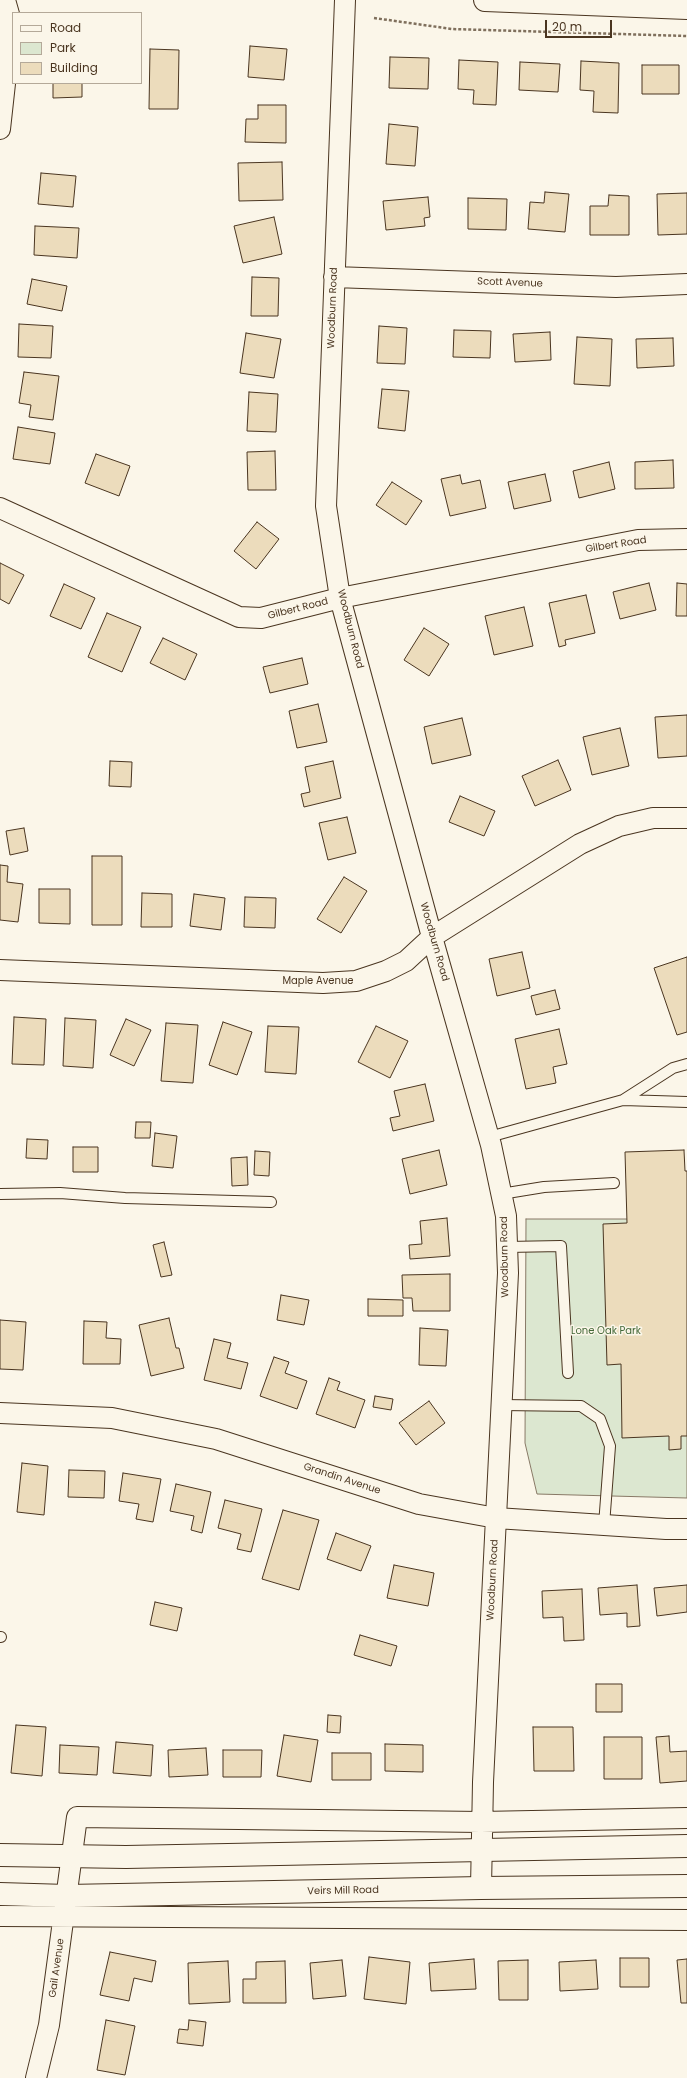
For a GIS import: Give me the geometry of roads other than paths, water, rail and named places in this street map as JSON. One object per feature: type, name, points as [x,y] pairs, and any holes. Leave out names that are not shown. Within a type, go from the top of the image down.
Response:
[{"type":"main road","points":[[485,0],[687,8]]},
{"type":"main road","points":[[0,1855],[70,1857],[687,1846]]},
{"type":"main road","name":"Veirs Mill Road","points":[[0,1894],[67,1896],[481,1888],[687,1886]]},
{"type":"street","points":[[0,129],[10,38],[9,14],[5,0]]},
{"type":"street","name":"Woodburn Road","points":[[345,0],[326,506],[340,598],[432,937],[489,1138],[506,1216],[508,1273],[481,1822],[481,1888]]},
{"type":"street","name":"Scott Avenue","points":[[334,277],[616,287],[687,284]]},
{"type":"street","name":"Gilbert Road","points":[[0,508],[239,617],[261,618],[340,598],[638,540],[687,539]]},
{"type":"street","name":"Maple Avenue","points":[[0,970],[323,983],[356,981],[386,971],[406,961],[432,937],[580,844],[618,826],[653,818],[687,818]]},
{"type":"street","name":"Grandin Avenue","points":[[0,1413],[112,1418],[216,1439],[418,1504],[496,1518],[687,1529]]},
{"type":"street","points":[[70,1857],[77,1817],[481,1822],[687,1818]]},
{"type":"street","name":"Gail Avenue","points":[[36,2078],[49,2024],[67,1896],[70,1857]]},
{"type":"street","points":[[0,1916],[64,1918],[687,1920]]},
{"type":"lane","points":[[489,1138],[623,1100],[673,1068],[687,1064]]},
{"type":"lane","points":[[623,1100],[687,1102]]},
{"type":"lane","points":[[501,1194],[544,1187],[614,1183]]},
{"type":"lane","points":[[0,1194],[60,1193],[125,1198],[270,1202]]},
{"type":"lane","points":[[507,1247],[561,1246],[568,1373]]},
{"type":"lane","points":[[501,1405],[581,1406],[600,1419],[610,1446],[604,1525]]},
{"type":"park label","name":"Lone Oak Park","points":[[606,1331]]}]
